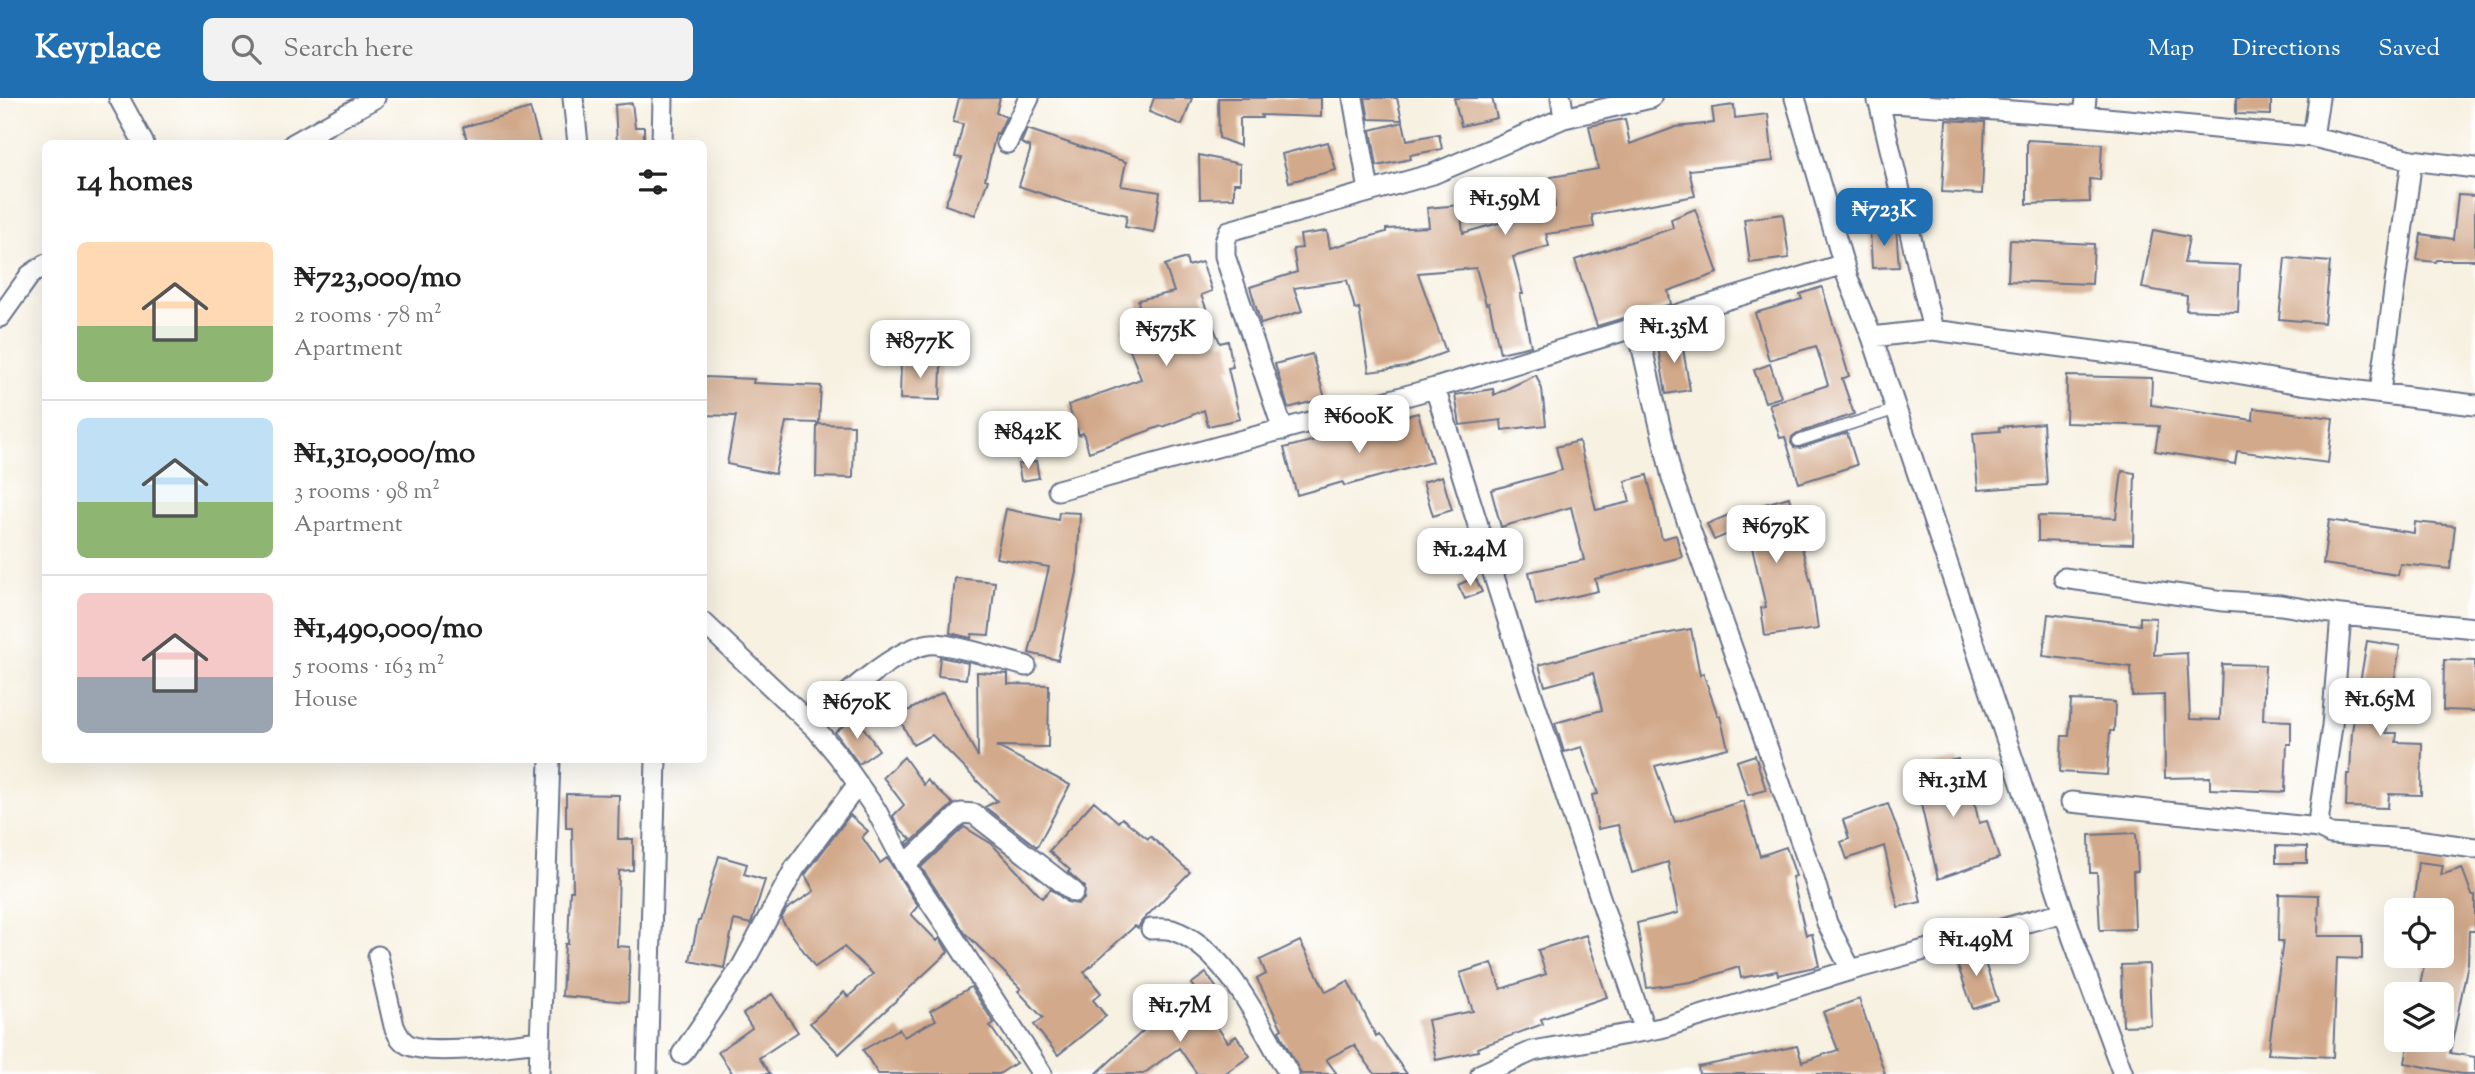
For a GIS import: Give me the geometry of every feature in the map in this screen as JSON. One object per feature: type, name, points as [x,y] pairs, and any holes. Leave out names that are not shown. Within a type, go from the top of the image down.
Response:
[{"type":"street","points":[[119,98],[142,140]]},
{"type":"street","points":[[300,140],[375,98]]},
{"type":"street","points":[[573,98],[578,140]]},
{"type":"street","points":[[662,140],[663,98]]},
{"type":"street","points":[[1007,142],[1029,98]]},
{"type":"street","points":[[1353,98],[1368,191]]},
{"type":"street","points":[[1561,98],[1564,118]]},
{"type":"street","points":[[1283,430],[1225,256],[1225,242],[1229,231],[1433,174],[1564,118],[1651,98]]},
{"type":"street","points":[[1795,98],[1844,264],[1975,642],[2064,912],[2123,1074]]},
{"type":"street","points":[[2313,137],[2319,98]]},
{"type":"street","points":[[1934,330],[1878,100],[2085,107],[2313,137],[2412,160],[2475,168]]},
{"type":"street","points":[[2380,393],[2412,160]]},
{"type":"street","points":[[1058,490],[1435,388],[1844,264]]},
{"type":"street","points":[[0,317],[30,275],[42,267]]},
{"type":"street","points":[[1637,326],[1672,478],[1828,923],[1851,970]]},
{"type":"street","points":[[1871,338],[1934,330],[2141,357],[2301,384],[2475,405]]},
{"type":"street","points":[[1435,388],[1524,669],[1644,1031]]},
{"type":"street","points":[[2064,579],[2223,601],[2281,605],[2341,615],[2475,628]]},
{"type":"street","points":[[2319,828],[2332,726],[2341,615]]},
{"type":"street","points":[[707,625],[812,725],[839,757],[876,810],[905,865],[1042,1074]]},
{"type":"street","points":[[812,725],[870,675],[910,650],[934,643],[1026,666]]},
{"type":"street","points":[[539,1074],[550,763]]},
{"type":"street","points":[[647,1074],[656,763]]},
{"type":"street","points":[[682,1054],[742,966],[795,868],[858,784]]},
{"type":"street","points":[[2071,802],[2319,828],[2332,834],[2409,839],[2475,848]]},
{"type":"street","points":[[905,865],[961,813],[974,814],[1074,892]]},
{"type":"street","points":[[1481,1074],[1533,1051],[1644,1031],[1851,970],[2064,912]]},
{"type":"street","points":[[1151,929],[1169,929],[1187,936],[1208,952],[1233,979],[1289,1074]]},
{"type":"street","points":[[378,956],[394,1026],[406,1044],[419,1049],[446,1049],[540,1041]]},
{"type":"lane","points":[[1798,441],[1894,410]]},
{"type":"building","points":[[959,98],[1000,98],[996,113],[1006,117],[998,134],[996,133],[985,179],[988,180],[975,215],[945,205],[962,158],[955,157],[963,124],[953,122]]},
{"type":"building","points":[[1154,98],[1192,98],[1182,125],[1149,112]]},
{"type":"building","points":[[1218,98],[1321,98],[1321,117],[1261,115],[1262,118],[1240,118],[1240,146],[1219,138]]},
{"type":"building","points":[[1365,98],[1397,98],[1402,120],[1369,119]]},
{"type":"building","points":[[1454,98],[1492,98],[1497,118],[1461,126]]},
{"type":"building","points":[[2236,98],[2271,98],[2271,115],[2236,114]]},
{"type":"building","points":[[632,103],[635,127],[644,127],[644,140],[617,140],[615,105]]},
{"type":"building","points":[[1734,105],[1735,118],[1768,114],[1773,161],[1689,170],[1695,196],[1592,215],[1594,227],[1546,234],[1549,246],[1513,257],[1523,294],[1520,294],[1531,346],[1500,353],[1489,303],[1486,304],[1476,268],[1418,273],[1446,352],[1406,367],[1369,372],[1359,308],[1355,309],[1347,280],[1294,288],[1302,311],[1261,324],[1250,287],[1297,272],[1293,249],[1302,248],[1300,235],[1327,231],[1330,248],[1386,232],[1386,229],[1429,227],[1427,208],[1460,205],[1463,233],[1555,207],[1551,177],[1598,169],[1589,126],[1625,119],[1630,144],[1676,127],[1714,123],[1712,108]]},
{"type":"building","points":[[530,108],[539,140],[467,140],[463,127]]},
{"type":"building","points":[[1946,120],[1985,122],[1982,194],[1942,192]]},
{"type":"building","points":[[1403,122],[1407,140],[1439,134],[1442,149],[1410,155],[1411,159],[1377,166],[1371,130]]},
{"type":"building","points":[[1027,129],[1126,162],[1121,186],[1160,192],[1154,232],[1125,227],[1127,215],[1066,202],[1019,186],[1030,151],[1030,147],[1021,143]]},
{"type":"building","points":[[2027,140],[2102,144],[2100,180],[2089,179],[2090,202],[2027,204]]},
{"type":"building","points":[[1328,142],[1336,170],[1289,182],[1282,154]]},
{"type":"building","points":[[1199,155],[1240,164],[1240,183],[1234,183],[1234,198],[1200,199]]},
{"type":"building","points":[[2458,195],[2475,196],[2475,260],[2417,260],[2421,234],[2453,239]]},
{"type":"building","points":[[1695,209],[1718,273],[1668,291],[1671,304],[1597,326],[1575,260],[1673,228],[1671,219]]},
{"type":"building","points":[[1783,214],[1789,258],[1750,263],[1744,219]]},
{"type":"building","points":[[1896,227],[1899,267],[1872,268],[1870,228]]},
{"type":"building","points":[[2153,230],[2189,237],[2184,263],[2240,265],[2238,312],[2186,310],[2187,296],[2142,288]]},
{"type":"building","points":[[2010,240],[2094,244],[2092,284],[2008,281]]},
{"type":"building","points":[[1186,258],[1188,266],[1202,262],[1212,291],[1201,295],[1220,343],[1228,341],[1233,367],[1228,368],[1240,419],[1208,426],[1204,410],[1089,452],[1083,433],[1079,435],[1068,405],[1141,379],[1122,328],[1142,321],[1138,300],[1174,292],[1165,265]]},
{"type":"building","points":[[2285,258],[2330,262],[2324,323],[2279,319]]},
{"type":"building","points":[[1822,287],[1849,376],[1842,379],[1854,414],[1796,434],[1791,443],[1800,448],[1847,433],[1857,465],[1799,483],[1785,437],[1780,438],[1769,404],[1828,385],[1816,346],[1769,360],[1755,313],[1802,299],[1800,294]]},
{"type":"building","points":[[1681,337],[1690,390],[1666,394],[1657,341]]},
{"type":"building","points":[[1312,354],[1325,398],[1288,408],[1275,364]]},
{"type":"building","points":[[901,361],[941,362],[940,400],[900,399]]},
{"type":"building","points":[[1770,364],[1781,397],[1765,402],[1754,370]]},
{"type":"building","points":[[1536,375],[1542,389],[1546,425],[1502,430],[1501,420],[1460,425],[1455,395],[1493,389],[1494,395]]},
{"type":"building","points":[[2067,376],[2152,378],[2151,405],[2253,420],[2254,408],[2333,418],[2328,463],[2237,451],[2235,464],[2155,451],[2159,426],[2066,423]]},
{"type":"building","points":[[707,377],[754,379],[753,383],[821,386],[819,423],[786,422],[775,474],[727,464],[736,416],[707,415]]},
{"type":"building","points":[[1418,413],[1432,462],[1344,486],[1343,482],[1297,495],[1284,448]]},
{"type":"building","points":[[2043,423],[2047,485],[1978,490],[1973,433],[2000,431],[1999,427]]},
{"type":"building","points":[[817,424],[854,425],[853,478],[816,477]]},
{"type":"building","points":[[1579,441],[1596,510],[1630,502],[1625,481],[1647,475],[1662,539],[1676,535],[1682,557],[1595,579],[1598,591],[1536,605],[1529,572],[1584,560],[1571,507],[1501,527],[1491,490],[1562,470],[1556,447]]},
{"type":"building","points":[[1036,461],[1039,478],[1021,481],[1018,464]]},
{"type":"building","points":[[2122,471],[2135,473],[2133,544],[2038,541],[2038,516],[2116,518]]},
{"type":"building","points":[[1442,476],[1452,510],[1433,516],[1423,482]]},
{"type":"building","points":[[1789,497],[1812,587],[1818,629],[1765,636],[1761,608],[1766,607],[1747,526],[1714,540],[1707,524]]},
{"type":"building","points":[[1006,509],[1058,520],[1059,512],[1080,513],[1077,572],[1058,660],[1029,653],[1049,567],[996,558]]},
{"type":"building","points":[[2329,520],[2414,533],[2415,522],[2455,526],[2450,569],[2400,564],[2398,575],[2323,564]]},
{"type":"building","points":[[1475,577],[1482,592],[1465,599],[1458,585]]},
{"type":"building","points":[[955,578],[995,582],[989,635],[972,634],[971,638],[950,633]]},
{"type":"building","points":[[2048,614],[2140,625],[2140,617],[2156,618],[2154,655],[2187,653],[2190,719],[2220,720],[2222,664],[2265,665],[2263,720],[2291,721],[2285,792],[2210,789],[2210,777],[2165,778],[2164,695],[2132,696],[2131,667],[2043,656]]},
{"type":"building","points":[[1691,629],[1700,675],[1703,673],[1720,716],[1728,748],[1655,766],[1675,822],[1743,801],[1760,856],[1786,847],[1796,876],[1792,877],[1806,935],[1812,934],[1819,966],[1778,975],[1777,971],[1741,978],[1739,967],[1691,982],[1647,988],[1637,923],[1678,913],[1668,862],[1632,873],[1618,825],[1598,829],[1592,795],[1598,794],[1582,747],[1564,752],[1555,723],[1602,710],[1593,673],[1545,686],[1539,665],[1612,644]]},
{"type":"building","points":[[2367,641],[2400,646],[2386,733],[2397,733],[2396,742],[2422,743],[2421,795],[2389,794],[2388,808],[2346,807],[2352,731]]},
{"type":"building","points":[[940,657],[968,663],[966,679],[938,676]]},
{"type":"building","points":[[2444,660],[2475,661],[2475,711],[2443,710]]},
{"type":"building","points":[[977,672],[1008,674],[1008,684],[1049,685],[1048,747],[996,746],[1070,785],[1037,847],[985,807],[997,801],[932,735],[913,745],[898,716],[943,692],[978,757]]},
{"type":"building","points":[[2071,700],[2115,702],[2114,731],[2110,731],[2107,775],[2060,772],[2062,736],[2069,736]]},
{"type":"building","points":[[856,717],[879,750],[859,764],[835,732]]},
{"type":"building","points":[[1755,755],[1766,790],[1748,795],[1737,761]]},
{"type":"building","points":[[904,757],[924,785],[927,780],[953,804],[908,845],[907,842],[911,839],[899,828],[893,816],[904,805],[883,777]]},
{"type":"building","points":[[1958,759],[1961,774],[1968,772],[1979,823],[1987,821],[1999,858],[1938,879],[1913,769]]},
{"type":"building","points":[[566,794],[619,795],[618,839],[633,839],[633,870],[619,871],[617,946],[630,947],[628,1002],[562,996],[570,891],[573,891],[572,828],[566,828]]},
{"type":"building","points":[[1094,801],[1118,822],[1122,818],[1148,839],[1150,836],[1190,872],[1138,928],[1135,926],[1084,972],[1101,993],[1093,1000],[1106,1016],[1058,1055],[1034,1025],[1043,1018],[1018,991],[1021,989],[965,933],[921,867],[964,827],[992,844],[1042,898],[1051,889],[1067,902],[1078,904],[1084,899],[1085,887],[1049,851]]},
{"type":"building","points":[[1888,804],[1917,883],[1921,902],[1898,907],[1884,846],[1847,859],[1841,842],[1849,839],[1843,820]]},
{"type":"building","points":[[850,815],[868,831],[862,837],[880,863],[887,858],[918,906],[911,914],[937,941],[940,938],[948,952],[839,1054],[810,1023],[844,992],[848,997],[873,974],[844,947],[815,967],[781,919],[786,910],[814,891],[805,875]]},
{"type":"building","points":[[2136,833],[2138,871],[2133,872],[2135,929],[2100,930],[2097,873],[2090,873],[2089,835]]},
{"type":"building","points":[[2276,846],[2307,847],[2307,863],[2276,863]]},
{"type":"building","points":[[719,856],[747,864],[744,874],[765,880],[751,924],[734,920],[724,968],[690,961],[698,921]]},
{"type":"building","points":[[2418,862],[2443,865],[2441,875],[2462,868],[2472,895],[2475,895],[2475,931],[2469,931],[2468,963],[2454,1033],[2454,982],[2421,982],[2423,968],[2454,968],[2454,898],[2414,898]]},
{"type":"building","points":[[2279,894],[2319,895],[2318,936],[2362,936],[2362,959],[2337,958],[2333,1057],[2268,1054],[2283,941],[2278,941]]},
{"type":"building","points":[[1586,935],[1607,997],[1541,1019],[1543,1024],[1477,1048],[1478,1051],[1436,1060],[1428,1020],[1473,1011],[1460,973],[1492,963],[1501,989],[1546,974],[1538,950]]},
{"type":"building","points":[[1300,941],[1326,992],[1348,981],[1376,1036],[1378,1034],[1407,1074],[1375,1074],[1354,1045],[1326,1059],[1337,1074],[1301,1074],[1257,979],[1266,974],[1260,960]]},
{"type":"building","points":[[1980,948],[1998,1001],[1973,1009],[1954,955]]},
{"type":"building","points":[[2149,964],[2151,1025],[2123,1026],[2121,965]]},
{"type":"building","points":[[1206,973],[1220,993],[1206,1003],[1191,984]]},
{"type":"building","points":[[971,987],[994,1023],[990,1026],[1016,1063],[999,1074],[878,1074],[863,1050],[899,1029],[904,1037],[936,1020],[930,1011]]},
{"type":"building","points":[[772,994],[798,1032],[759,1058],[770,1074],[733,1074],[718,1052],[752,1028],[743,1014]]},
{"type":"building","points":[[1194,995],[1228,1042],[1236,1036],[1250,1056],[1224,1074],[1197,1074],[1179,1048],[1143,1074],[1096,1074],[1144,1030]]},
{"type":"building","points":[[1859,999],[1885,1074],[1699,1074],[1698,1067],[1797,1046],[1802,1062],[1838,1050],[1823,1012]]},
{"type":"building","points":[[2407,1052],[2450,1052],[2475,1057],[2475,1074],[2462,1074],[2405,1063]]}]
